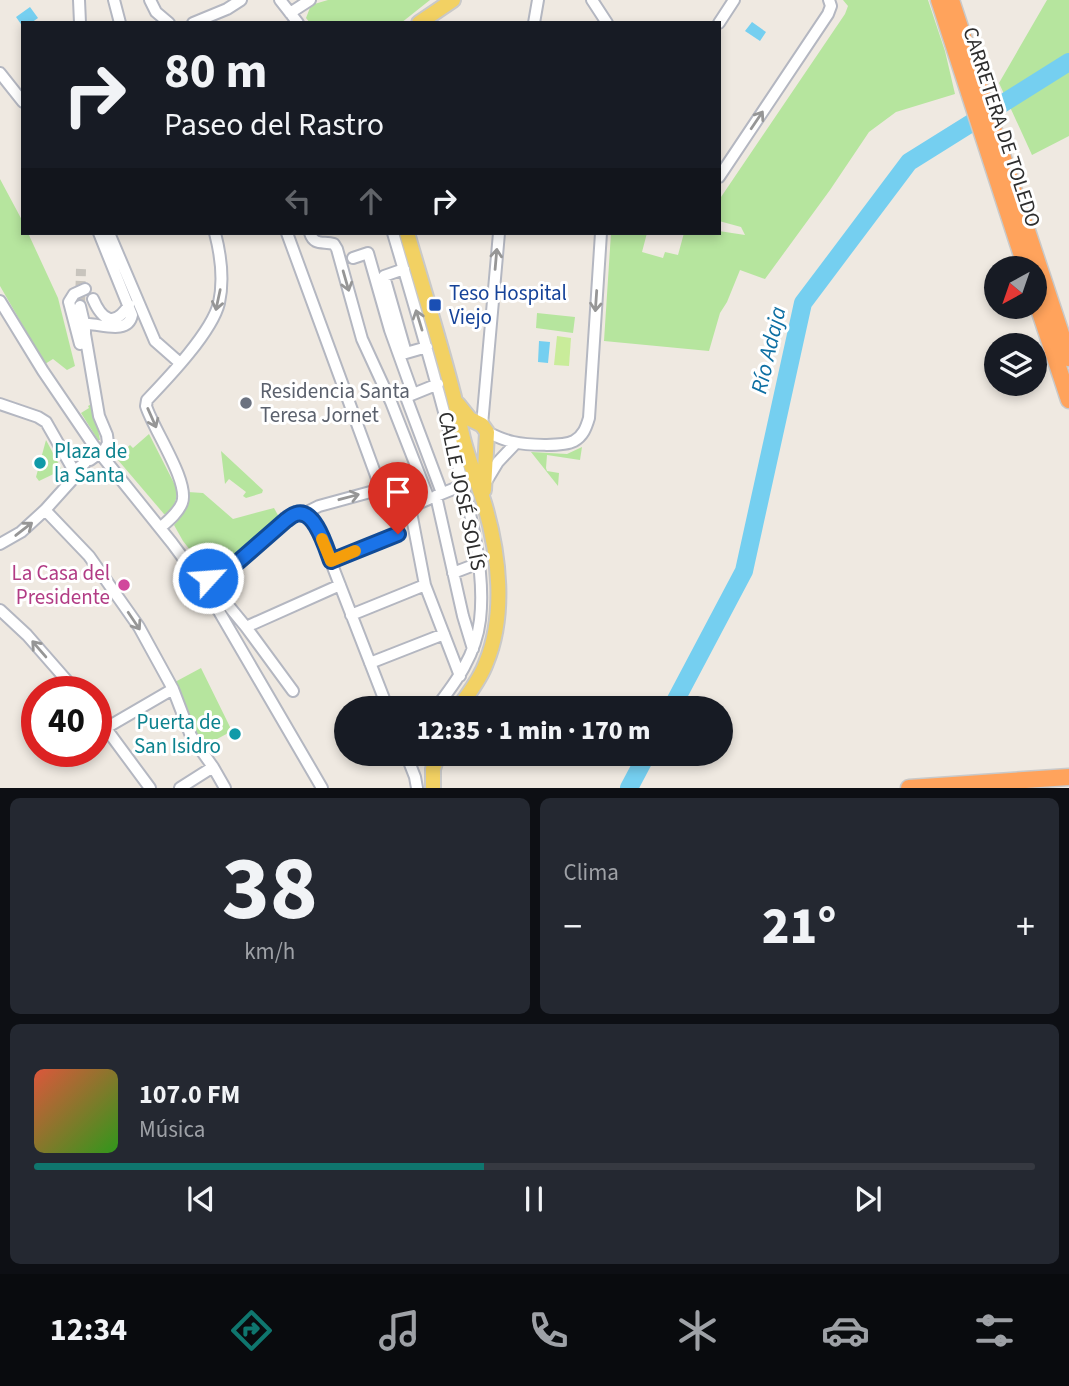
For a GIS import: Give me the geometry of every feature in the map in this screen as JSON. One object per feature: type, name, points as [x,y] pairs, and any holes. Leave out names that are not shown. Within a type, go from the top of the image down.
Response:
[{"type":"highway","name":"CARRETERA DE TOLEDO","points":[[939,0],[965,61],[1000,168],[1069,358]]},
{"type":"highway","name":"CARRETERA DE TOLEDO","points":[[951,0],[965,61]]},
{"type":"highway","name":"CARRETERA DE TOLEDO","points":[[1000,168],[1023,256]]},
{"type":"highway","points":[[1042,319],[1069,400]]},
{"type":"highway","points":[[909,788],[1069,777]]},
{"type":"main road","points":[[410,21],[438,0]]},
{"type":"main road","points":[[421,21],[453,0]]},
{"type":"main road","points":[[408,235],[455,401],[475,426],[485,450],[485,506]]},
{"type":"main road","points":[[467,696],[485,666],[495,635],[498,589],[492,534],[468,454],[475,426]]},
{"type":"main road","points":[[468,454],[477,455],[485,450]]},
{"type":"main road","points":[[424,783],[433,766]]},
{"type":"street","points":[[79,0],[80,21]]},
{"type":"street","points":[[114,0],[119,21]]},
{"type":"street","points":[[150,0],[165,21]]},
{"type":"street","points":[[198,21],[241,0]]},
{"type":"street","points":[[280,0],[296,21]]},
{"type":"street","points":[[290,13],[310,0]]},
{"type":"street","points":[[534,21],[538,0]]},
{"type":"street","points":[[592,0],[606,21]]},
{"type":"street","points":[[720,21],[734,0]]},
{"type":"street","points":[[721,174],[828,14],[831,6],[829,0]]},
{"type":"street","points":[[0,73],[21,99]]},
{"type":"street","points":[[85,327],[89,324],[125,326],[132,315],[100,235]]},
{"type":"street","points":[[110,235],[155,341],[180,363]]},
{"type":"street","points":[[160,528],[179,508],[184,493],[146,406],[205,330],[218,306],[221,260],[215,235]]},
{"type":"street","points":[[196,574],[217,578],[296,514],[373,491],[377,487],[378,481],[288,235]]},
{"type":"street","points":[[311,235],[314,241],[334,244],[337,249],[362,339],[436,496]]},
{"type":"street","name":"CALLE JOSÉ SOLÍS","points":[[394,235],[438,384],[480,563],[480,622],[473,649],[460,676],[445,696]]},
{"type":"street","points":[[499,235],[475,426],[516,443],[562,444],[580,437],[589,418],[601,235]]},
{"type":"street","points":[[353,258],[368,253],[436,496],[473,649]]},
{"type":"street","points":[[404,269],[384,276],[406,353],[427,347]]},
{"type":"street","points":[[85,289],[74,294],[69,302],[80,343],[88,355]]},
{"type":"street","points":[[93,299],[98,310],[109,319],[121,315],[128,305]]},
{"type":"street","points":[[0,301],[43,371],[91,459],[160,528],[206,589],[322,788]]},
{"type":"street","points":[[0,544],[21,532],[45,510],[72,480],[74,471],[105,449],[108,443],[99,416],[80,306]]},
{"type":"street","points":[[409,395],[438,384]]},
{"type":"street","points":[[0,404],[46,422],[74,471]]},
{"type":"street","points":[[484,485],[498,462],[516,443]]},
{"type":"street","points":[[460,676],[425,585],[410,507],[463,485]]},
{"type":"street","points":[[45,510],[89,556],[139,627],[173,689],[191,736],[225,788]]},
{"type":"street","points":[[303,514],[317,526],[383,696]]},
{"type":"street","points":[[331,561],[398,534]]},
{"type":"street","points":[[453,573],[480,563]]},
{"type":"street","points":[[246,627],[340,585]]},
{"type":"street","points":[[351,615],[425,585]]},
{"type":"street","points":[[206,589],[218,593],[293,691]]},
{"type":"street","points":[[0,610],[27,635],[63,676]]},
{"type":"street","points":[[370,663],[444,634]]},
{"type":"street","points":[[112,725],[173,689]]},
{"type":"street","points":[[112,736],[150,788]]},
{"type":"street","points":[[180,788],[213,766]]},
{"type":"street","points":[[413,766],[424,783]]},
{"type":"street","points":[[418,766],[424,783]]},
{"type":"green space","points":[[328,0],[430,0],[404,21],[308,21],[306,18],[311,5]]},
{"type":"green space","points":[[843,0],[928,0],[945,51],[955,94],[896,112],[869,132],[765,279],[740,270],[720,313],[709,351],[604,341],[611,235],[646,235],[642,252],[663,258],[665,252],[678,255],[683,235],[721,235],[721,231],[745,235],[741,227],[721,222],[721,197],[848,6]]},
{"type":"green space","points":[[1047,0],[1069,0],[1069,136],[1032,155],[999,83]]},
{"type":"green space","points":[[0,179],[21,218],[21,235],[29,235],[58,298],[75,366],[67,370],[53,359],[45,364],[0,286]]},
{"type":"green space","points":[[537,313],[575,317],[573,333],[536,328]]},
{"type":"green space","points":[[557,336],[571,338],[569,366],[554,365]]},
{"type":"green space","points":[[93,403],[100,440],[81,413]]},
{"type":"green space","points":[[149,434],[176,487],[175,502],[167,515],[118,460],[118,456],[130,445],[133,448]]},
{"type":"green space","points":[[46,440],[62,470],[39,481],[36,477]]},
{"type":"green space","points":[[582,447],[580,460],[547,455],[547,471],[559,473],[558,486],[531,452],[567,454]]},
{"type":"green space","points":[[221,451],[263,490],[262,493],[246,498],[243,496],[246,492],[229,479],[225,484]]},
{"type":"green space","points":[[188,492],[203,493],[233,519],[274,508],[279,517],[222,568],[208,573],[174,525],[184,510]]},
{"type":"green space","points":[[201,668],[232,731],[204,746],[193,729],[175,682]]},
{"type":"water","points":[[30,7],[38,18],[34,21],[21,21],[21,24],[16,17]]},
{"type":"water","points":[[752,22],[766,32],[760,41],[745,31]]},
{"type":"water","points":[[539,341],[550,342],[548,363],[538,362]]},
{"type":"waterway","name":"Río Adaja","points":[[678,696],[744,571],[803,303],[909,162],[1069,62]]},
{"type":"waterway","name":"Río Adaja","points":[[629,788],[641,766]]},
{"type":"tunnel","points":[[80,306],[81,269]]},
{"type":"slow traffic","points":[[322,539],[331,561],[355,551]]},
{"type":"place","name":"Teso Hospital Viejo","points":[[435,305]]},
{"type":"place","name":"Residencia Santa Teresa Jornet","points":[[246,403]]},
{"type":"place","name":"Plaza de la Santa","points":[[40,463]]},
{"type":"place","name":"La Casa del Presidente","points":[[124,585]]},
{"type":"place","name":"Puerta de San Isidro","points":[[235,734]]},
{"type":"route","points":[[208,578],[223,575],[296,514],[303,514],[317,526],[331,561],[398,534]]}]
